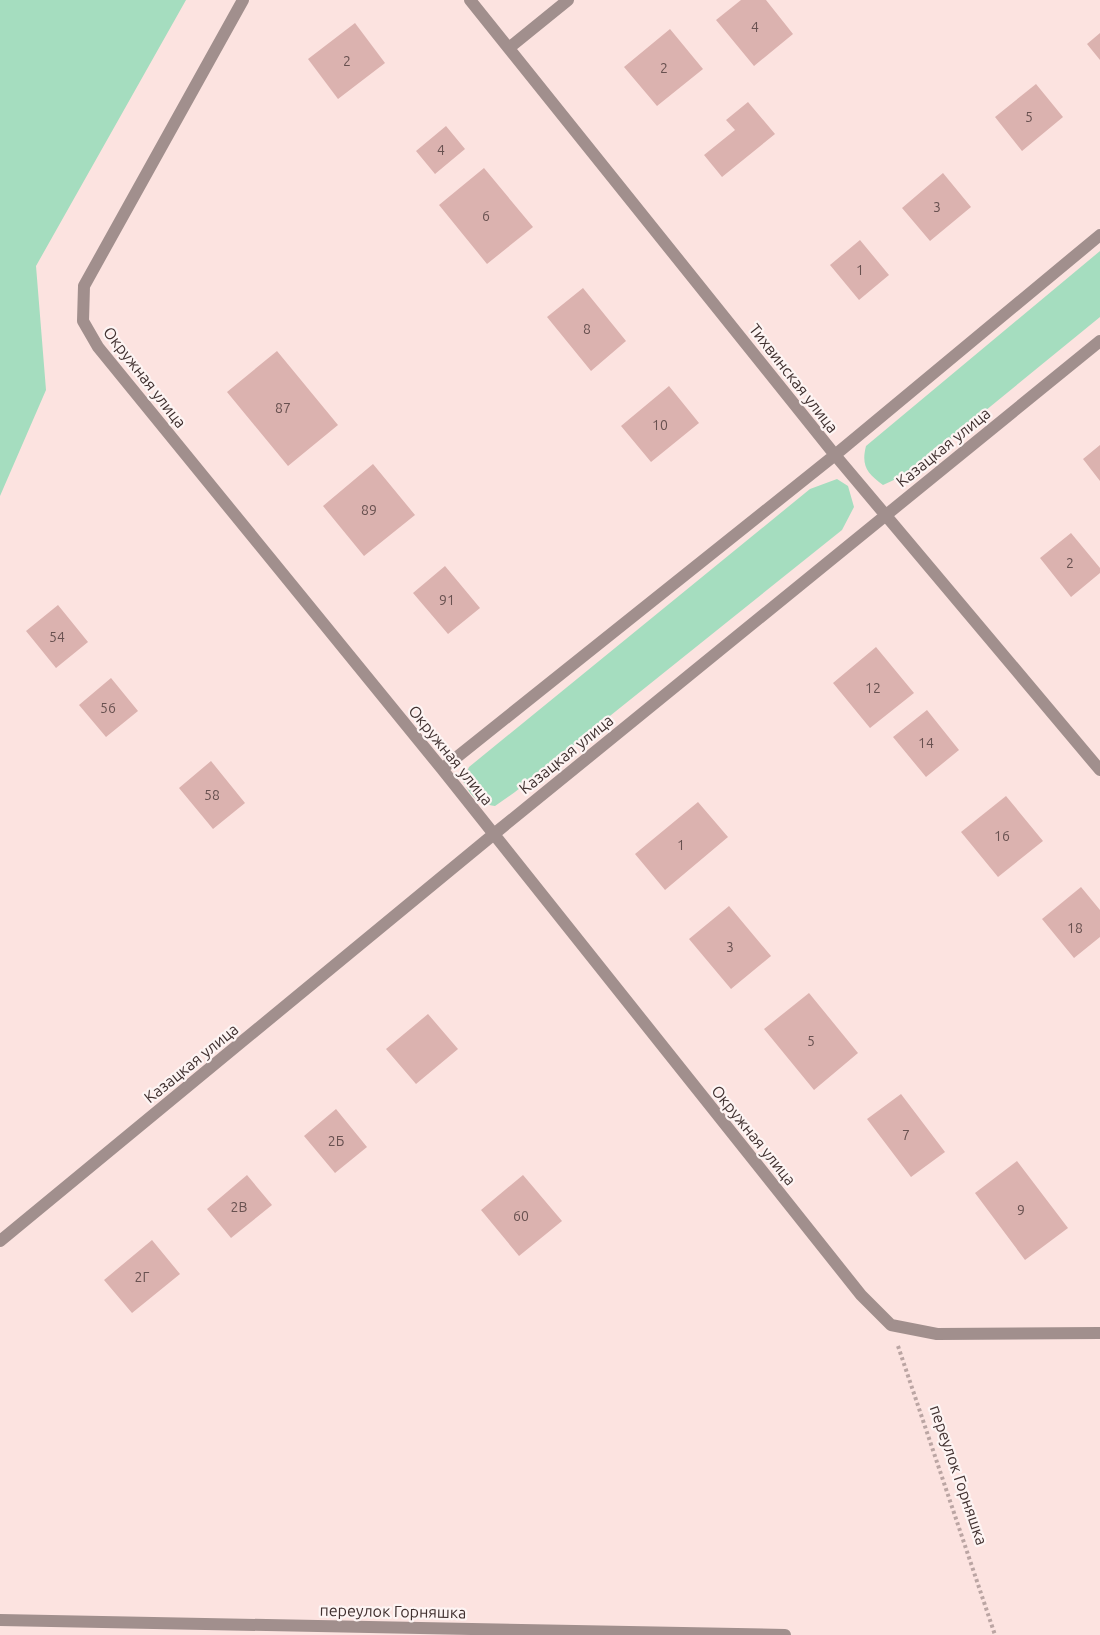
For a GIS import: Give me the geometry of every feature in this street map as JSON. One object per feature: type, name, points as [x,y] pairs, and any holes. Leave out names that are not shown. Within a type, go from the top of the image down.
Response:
[{"type":"street","name":"Окружная улица","points":[[243,0],[84,286],[83,321],[98,346],[442,769],[861,1295],[891,1325]]},
{"type":"street","name":"Тихвинская улица","points":[[470,0],[835,455],[1100,770]]},
{"type":"street","points":[[510,47],[568,0]]},
{"type":"street","points":[[442,769],[835,455],[1100,235]]},
{"type":"street","name":"Казацкая улица","points":[[0,1241],[494,834],[1100,341]]},
{"type":"street","points":[[891,1325],[937,1334],[1100,1333]]},
{"type":"street","name":"переулок Горняшка","points":[[0,1620],[785,1635]]},
{"type":"path","name":"переулок Горняшка","points":[[891,1325],[995,1635]]},
{"type":"green space","points":[[0,0],[186,0],[36,266],[46,390],[0,496]]},
{"type":"green space","points":[[1100,251],[1100,317],[909,473],[883,485],[873,477],[865,464],[866,446]]},
{"type":"green space","points":[[837,479],[848,486],[854,507],[842,530],[515,792],[495,806],[472,796],[463,781],[469,767],[810,489]]},
{"type":"building","points":[[741,0],[766,0],[793,34],[754,66],[716,20]]},
{"type":"building","points":[[355,23],[385,63],[338,99],[308,59]]},
{"type":"building","points":[[670,29],[703,69],[657,106],[624,67]]},
{"type":"building","points":[[1100,33],[1100,60],[1087,44]]},
{"type":"building","points":[[1036,84],[1063,117],[1022,151],[995,117]]},
{"type":"building","points":[[748,102],[775,134],[722,177],[704,155],[735,130],[726,120]]},
{"type":"building","points":[[446,126],[465,149],[435,174],[416,151]]},
{"type":"building","points":[[484,168],[533,227],[487,264],[439,205]]},
{"type":"building","points":[[943,173],[971,207],[930,241],[902,208]]},
{"type":"building","points":[[860,240],[889,275],[859,300],[830,265]]},
{"type":"building","points":[[583,288],[626,341],[591,371],[547,317]]},
{"type":"building","points":[[277,351],[338,425],[288,466],[227,392]]},
{"type":"building","points":[[669,386],[699,423],[651,462],[621,426]]},
{"type":"building","points":[[1100,445],[1100,481],[1083,459]]},
{"type":"building","points":[[373,464],[415,515],[364,556],[323,506]]},
{"type":"building","points":[[1071,533],[1100,568],[1100,573],[1071,597],[1040,558]]},
{"type":"building","points":[[445,566],[480,608],[448,634],[413,593]]},
{"type":"building","points":[[58,605],[88,642],[56,668],[26,631]]},
{"type":"building","points":[[876,647],[914,693],[870,728],[833,683]]},
{"type":"building","points":[[111,678],[138,711],[106,737],[79,705]]},
{"type":"building","points":[[927,710],[959,750],[926,777],[893,737]]},
{"type":"building","points":[[211,761],[245,803],[213,829],[179,788]]},
{"type":"building","points":[[1006,796],[1043,841],[998,877],[961,832]]},
{"type":"building","points":[[698,802],[728,837],[665,890],[635,854]]},
{"type":"building","points":[[1081,887],[1100,910],[1100,937],[1074,958],[1042,919]]},
{"type":"building","points":[[729,906],[771,956],[731,989],[689,939]]},
{"type":"building","points":[[809,993],[858,1053],[814,1090],[764,1029]]},
{"type":"building","points":[[428,1014],[458,1049],[416,1084],[386,1049]]},
{"type":"building","points":[[901,1094],[945,1152],[911,1177],[867,1119]]},
{"type":"building","points":[[336,1109],[367,1147],[335,1173],[304,1136]]},
{"type":"building","points":[[1017,1161],[1068,1228],[1025,1260],[975,1193]]},
{"type":"building","points":[[247,1175],[272,1205],[231,1238],[207,1209]]},
{"type":"building","points":[[523,1175],[562,1221],[519,1256],[481,1210]]},
{"type":"building","points":[[152,1240],[180,1274],[132,1313],[104,1280]]}]
